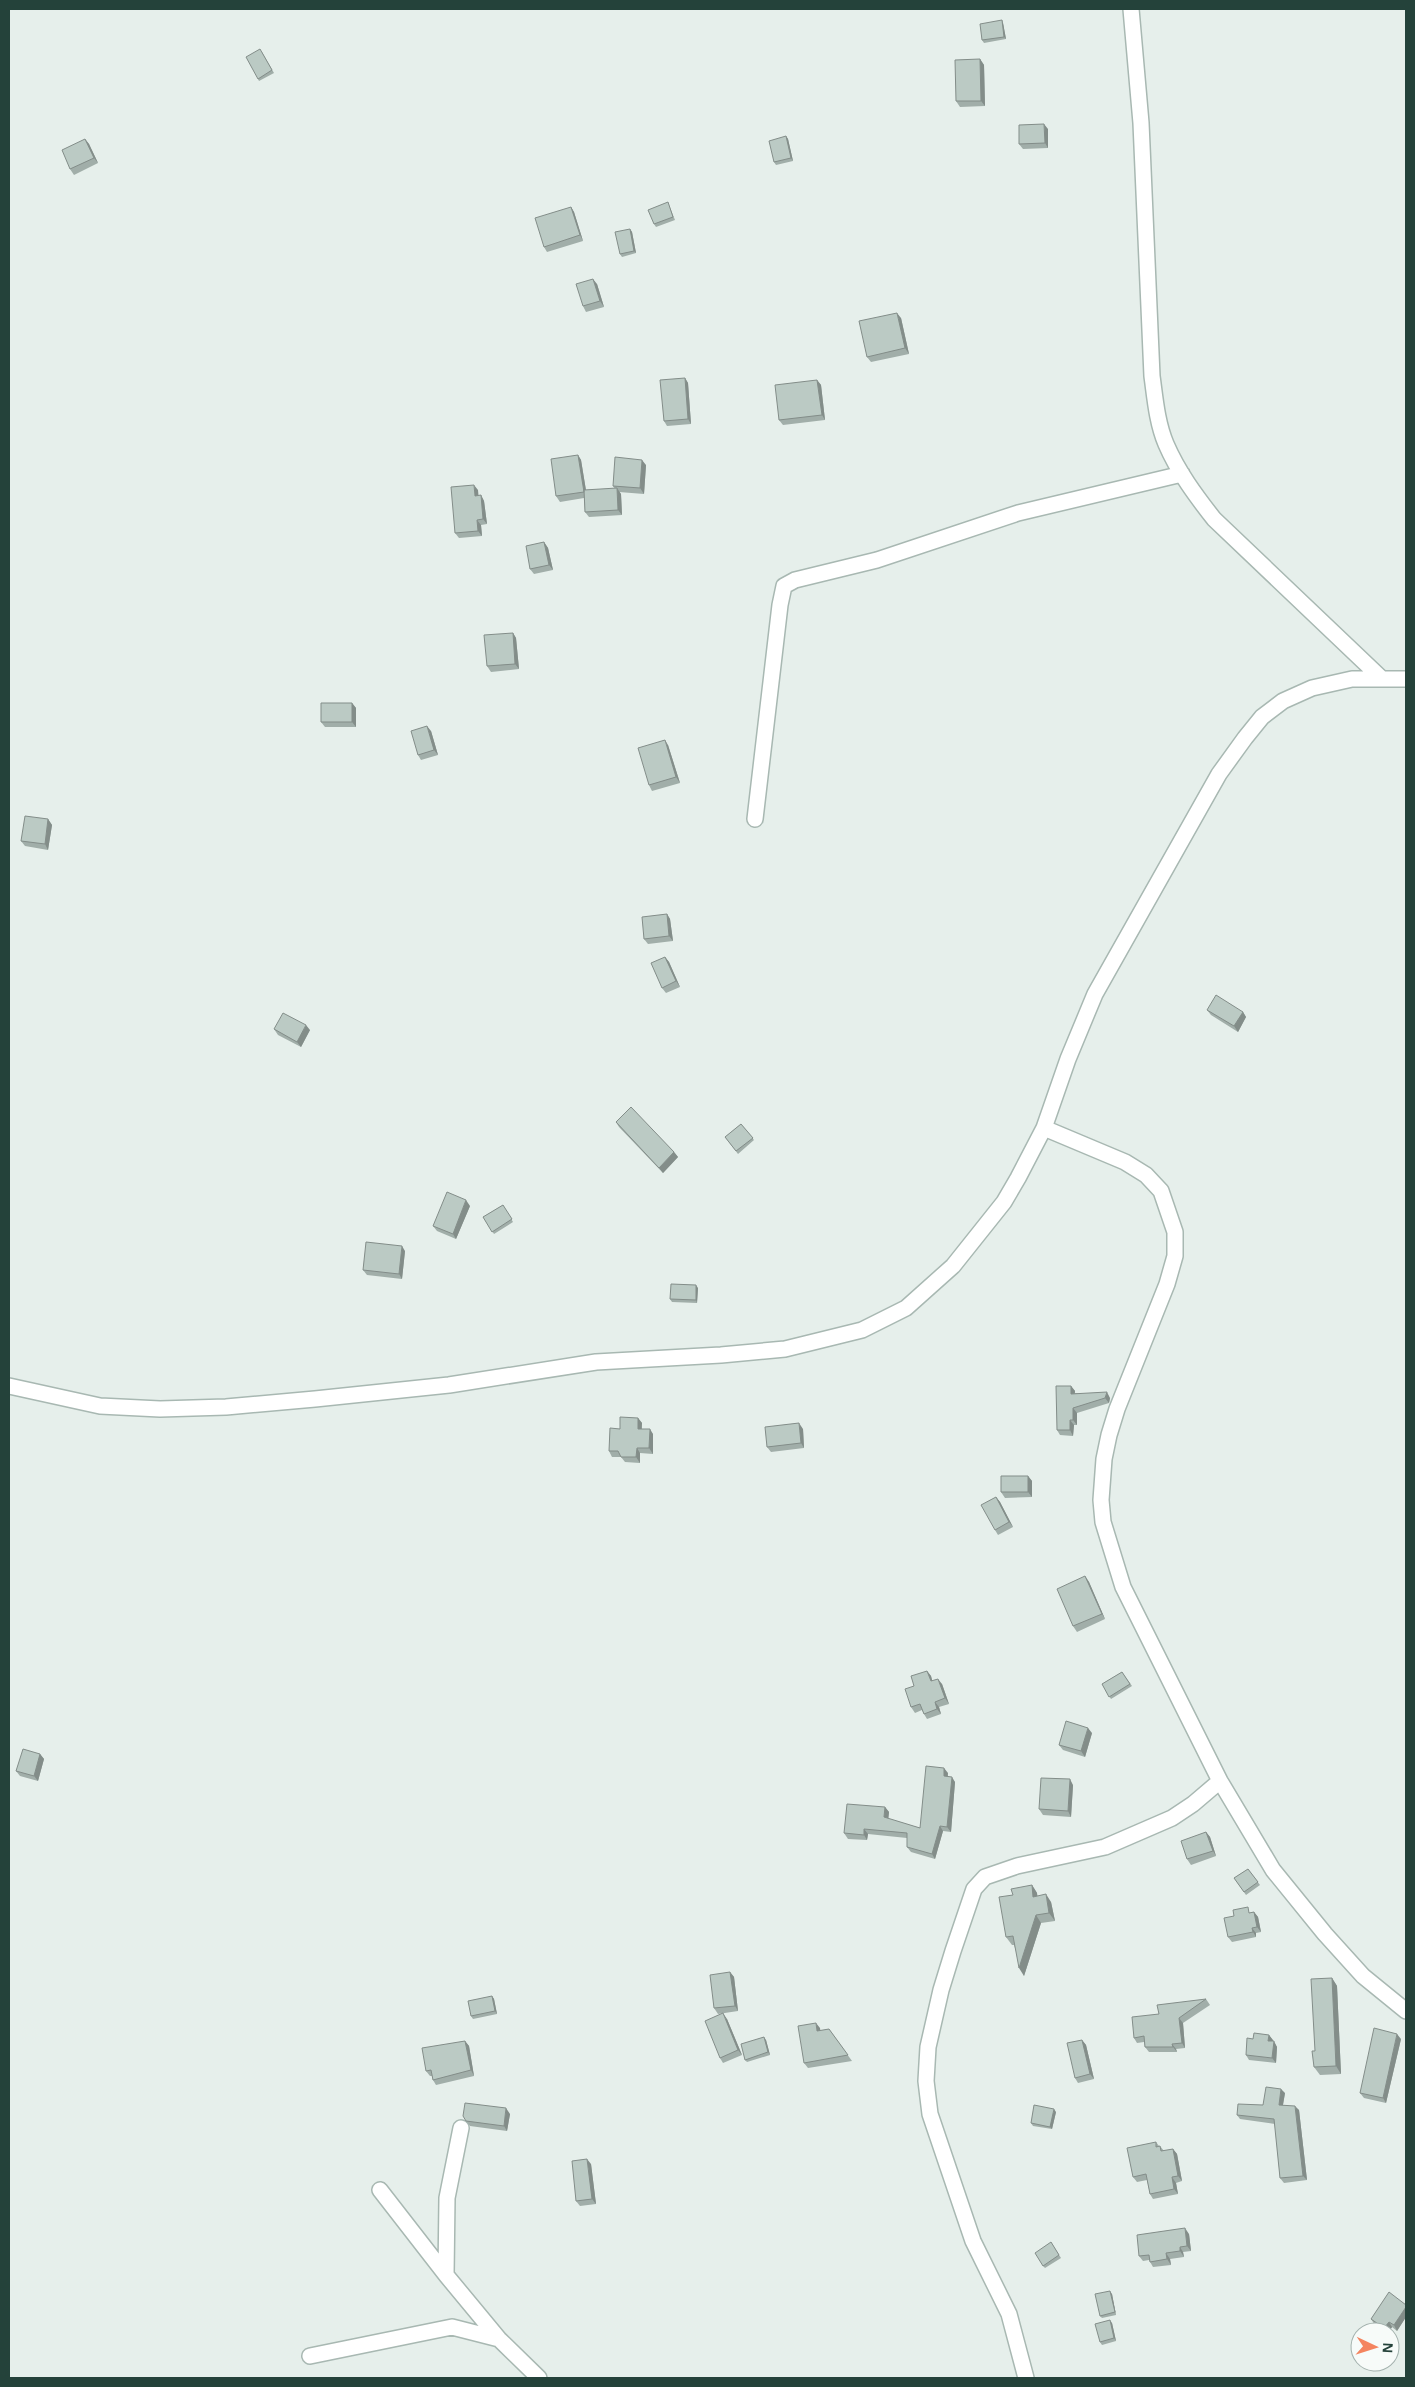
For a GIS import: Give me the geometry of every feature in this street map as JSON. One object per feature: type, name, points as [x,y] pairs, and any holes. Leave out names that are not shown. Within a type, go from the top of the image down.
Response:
[{"type":"street","points":[[1131,9],[1141,123],[1152,376],[1158,414],[1166,443],[1182,474],[1214,519],[1381,678]]},
{"type":"street","points":[[755,820],[780,604],[784,586],[794,580],[877,560],[1018,513],[1182,474]]},
{"type":"street","points":[[9,1386],[100,1406],[160,1409],[226,1407],[449,1385],[596,1362],[720,1356],[784,1349],[862,1330],[906,1308],[953,1266],[1004,1202],[1032,1154],[1044,1128],[1068,1059],[1096,994],[1219,774],[1245,738],[1269,712],[1283,701],[1312,688],[1352,679],[1406,679]]},
{"type":"street","points":[[1044,1128],[1125,1162],[1146,1175],[1161,1191],[1175,1232],[1176,1256],[1167,1284],[1142,1342],[1109,1435],[1102,1483],[1103,1522],[1123,1587],[1220,1781],[1273,1870],[1325,1934],[1363,1976],[1406,2011]]},
{"type":"street","points":[[1026,2378],[1009,2314],[973,2241],[930,2114],[926,2081],[928,2047],[941,1990],[953,1951],[974,1889],[985,1877],[1017,1866],[1106,1847],[1172,1818],[1193,1804],[1220,1781]]},
{"type":"street","points":[[446,2275],[447,2198],[461,2128]]},
{"type":"street","points":[[380,2190],[499,2339],[539,2378]]},
{"type":"street","points":[[310,2356],[452,2327],[499,2339]]},
{"type":"building","points":[[1002,20],[1004,37],[982,40],[980,24]]},
{"type":"building","points":[[260,49],[272,70],[258,79],[246,57]]},
{"type":"building","points":[[980,59],[981,101],[956,101],[955,60]]},
{"type":"building","points":[[1044,124],[1045,143],[1019,144],[1019,125]]},
{"type":"building","points":[[786,136],[791,158],[774,162],[769,141]]},
{"type":"building","points":[[85,139],[94,158],[70,169],[62,150]]},
{"type":"building","points":[[668,202],[673,217],[654,224],[648,210]]},
{"type":"building","points":[[571,207],[580,235],[544,247],[535,218]]},
{"type":"building","points":[[630,229],[634,251],[620,254],[615,232]]},
{"type":"building","points":[[593,279],[600,301],[583,306],[576,284]]},
{"type":"building","points":[[897,313],[905,348],[867,357],[859,321]]},
{"type":"building","points":[[685,378],[688,419],[664,421],[660,380]]},
{"type":"building","points":[[817,380],[822,415],[779,420],[775,385]]},
{"type":"building","points":[[578,455],[584,492],[556,496],[551,459]]},
{"type":"building","points":[[615,457],[642,460],[640,488],[613,486]]},
{"type":"building","points":[[474,485],[475,496],[481,495],[483,519],[477,520],[478,531],[455,533],[451,487]]},
{"type":"building","points":[[617,488],[618,510],[585,512],[584,490]]},
{"type":"building","points":[[544,542],[549,565],[530,569],[526,546]]},
{"type":"building","points":[[513,633],[515,664],[487,666],[484,635]]},
{"type":"building","points":[[321,703],[352,703],[352,722],[321,722]]},
{"type":"building","points":[[427,726],[434,750],[418,755],[411,731]]},
{"type":"building","points":[[665,740],[676,777],[649,785],[638,748]]},
{"type":"building","points":[[25,816],[48,819],[45,844],[21,841]]},
{"type":"building","points":[[667,914],[669,936],[644,939],[642,917]]},
{"type":"building","points":[[665,957],[676,981],[662,988],[651,963]]},
{"type":"building","points":[[1216,995],[1243,1012],[1234,1026],[1207,1010]]},
{"type":"building","points":[[283,1013],[306,1025],[297,1042],[274,1029]]},
{"type":"building","points":[[631,1107],[674,1152],[659,1168],[616,1122]]},
{"type":"building","points":[[741,1124],[753,1138],[736,1151],[725,1137]]},
{"type":"building","points":[[447,1192],[466,1200],[453,1234],[433,1226]]},
{"type":"building","points":[[503,1205],[512,1219],[492,1232],[483,1217]]},
{"type":"building","points":[[366,1242],[402,1246],[399,1274],[363,1270]]},
{"type":"building","points":[[671,1284],[696,1285],[696,1300],[670,1299]]},
{"type":"building","points":[[1056,1386],[1071,1386],[1071,1394],[1107,1392],[1105,1398],[1073,1408],[1073,1420],[1070,1420],[1070,1430],[1057,1430]]},
{"type":"building","points":[[620,1417],[638,1418],[638,1429],[650,1429],[649,1448],[637,1448],[636,1457],[621,1457],[618,1451],[609,1451],[610,1428],[620,1429]]},
{"type":"building","points":[[799,1423],[801,1443],[767,1447],[765,1427]]},
{"type":"building","points":[[1001,1476],[1028,1476],[1028,1492],[1001,1492]]},
{"type":"building","points":[[996,1497],[1009,1522],[995,1530],[981,1505]]},
{"type":"building","points":[[1085,1576],[1102,1614],[1073,1626],[1057,1589]]},
{"type":"building","points":[[927,1671],[931,1681],[938,1679],[945,1698],[935,1702],[937,1709],[924,1714],[920,1704],[911,1707],[905,1689],[914,1686],[911,1676]]},
{"type":"building","points":[[1122,1672],[1130,1684],[1109,1697],[1102,1684]]},
{"type":"building","points":[[1066,1721],[1088,1728],[1081,1751],[1059,1745]]},
{"type":"building","points":[[23,1749],[40,1754],[34,1776],[16,1771]]},
{"type":"building","points":[[926,1766],[944,1768],[944,1776],[952,1777],[947,1827],[940,1826],[932,1854],[907,1847],[907,1833],[864,1829],[864,1835],[844,1833],[847,1804],[885,1807],[884,1817],[920,1828]]},
{"type":"building","points":[[1041,1778],[1070,1779],[1068,1811],[1039,1809]]},
{"type":"building","points":[[1206,1832],[1213,1851],[1187,1859],[1181,1841]]},
{"type":"building","points":[[1248,1869],[1258,1882],[1244,1892],[1234,1878]]},
{"type":"building","points":[[1032,1885],[1033,1897],[1046,1894],[1049,1913],[1036,1915],[1019,1968],[1013,1936],[1006,1937],[999,1897],[1013,1895],[1011,1889]]},
{"type":"building","points":[[1248,1907],[1249,1913],[1254,1912],[1257,1927],[1252,1928],[1253,1932],[1228,1937],[1224,1918],[1234,1916],[1233,1910]]},
{"type":"building","points":[[730,1972],[735,2006],[714,2008],[710,1975]]},
{"type":"building","points":[[1332,1978],[1336,2066],[1314,2067],[1312,2051],[1315,2051],[1311,1979]]},
{"type":"building","points":[[492,1996],[495,2011],[471,2016],[468,2001]]},
{"type":"building","points":[[1206,1999],[1179,2018],[1182,2043],[1172,2044],[1173,2047],[1145,2047],[1144,2036],[1134,2038],[1132,2017],[1159,2014],[1157,2005]]},
{"type":"building","points":[[723,2013],[738,2050],[720,2058],[705,2021]]},
{"type":"building","points":[[816,2023],[817,2031],[829,2029],[848,2055],[804,2063],[798,2026]]},
{"type":"building","points":[[1374,2028],[1397,2034],[1383,2098],[1360,2093]]},
{"type":"building","points":[[1254,2033],[1269,2035],[1268,2041],[1274,2041],[1272,2058],[1246,2055],[1247,2038],[1253,2039]]},
{"type":"building","points":[[764,2037],[768,2052],[745,2060],[741,2044]]},
{"type":"building","points":[[1082,2040],[1090,2074],[1075,2078],[1067,2043]]},
{"type":"building","points":[[465,2041],[471,2070],[433,2080],[431,2070],[426,2071],[422,2048]]},
{"type":"building","points":[[1266,2087],[1281,2089],[1279,2105],[1295,2106],[1303,2176],[1280,2178],[1274,2119],[1237,2115],[1238,2104],[1263,2105]]},
{"type":"building","points":[[465,2103],[506,2108],[504,2126],[466,2121],[463,2116]]},
{"type":"building","points":[[1034,2105],[1054,2109],[1050,2127],[1031,2123]]},
{"type":"building","points":[[1156,2142],[1156,2147],[1160,2146],[1161,2151],[1173,2149],[1178,2176],[1172,2177],[1174,2189],[1150,2194],[1146,2174],[1133,2177],[1127,2148]]},
{"type":"building","points":[[587,2159],[592,2199],[576,2201],[572,2161]]},
{"type":"building","points":[[1185,2228],[1187,2246],[1180,2247],[1180,2251],[1166,2253],[1167,2259],[1150,2262],[1149,2255],[1139,2256],[1137,2235]]},
{"type":"building","points":[[1051,2242],[1059,2255],[1043,2266],[1035,2253]]},
{"type":"building","points":[[1110,2291],[1115,2312],[1100,2316],[1095,2294]]},
{"type":"building","points":[[1389,2292],[1406,2305],[1396,2322],[1375,2322],[1371,2319]]},
{"type":"building","points":[[1110,2320],[1114,2338],[1100,2342],[1095,2324]]}]
